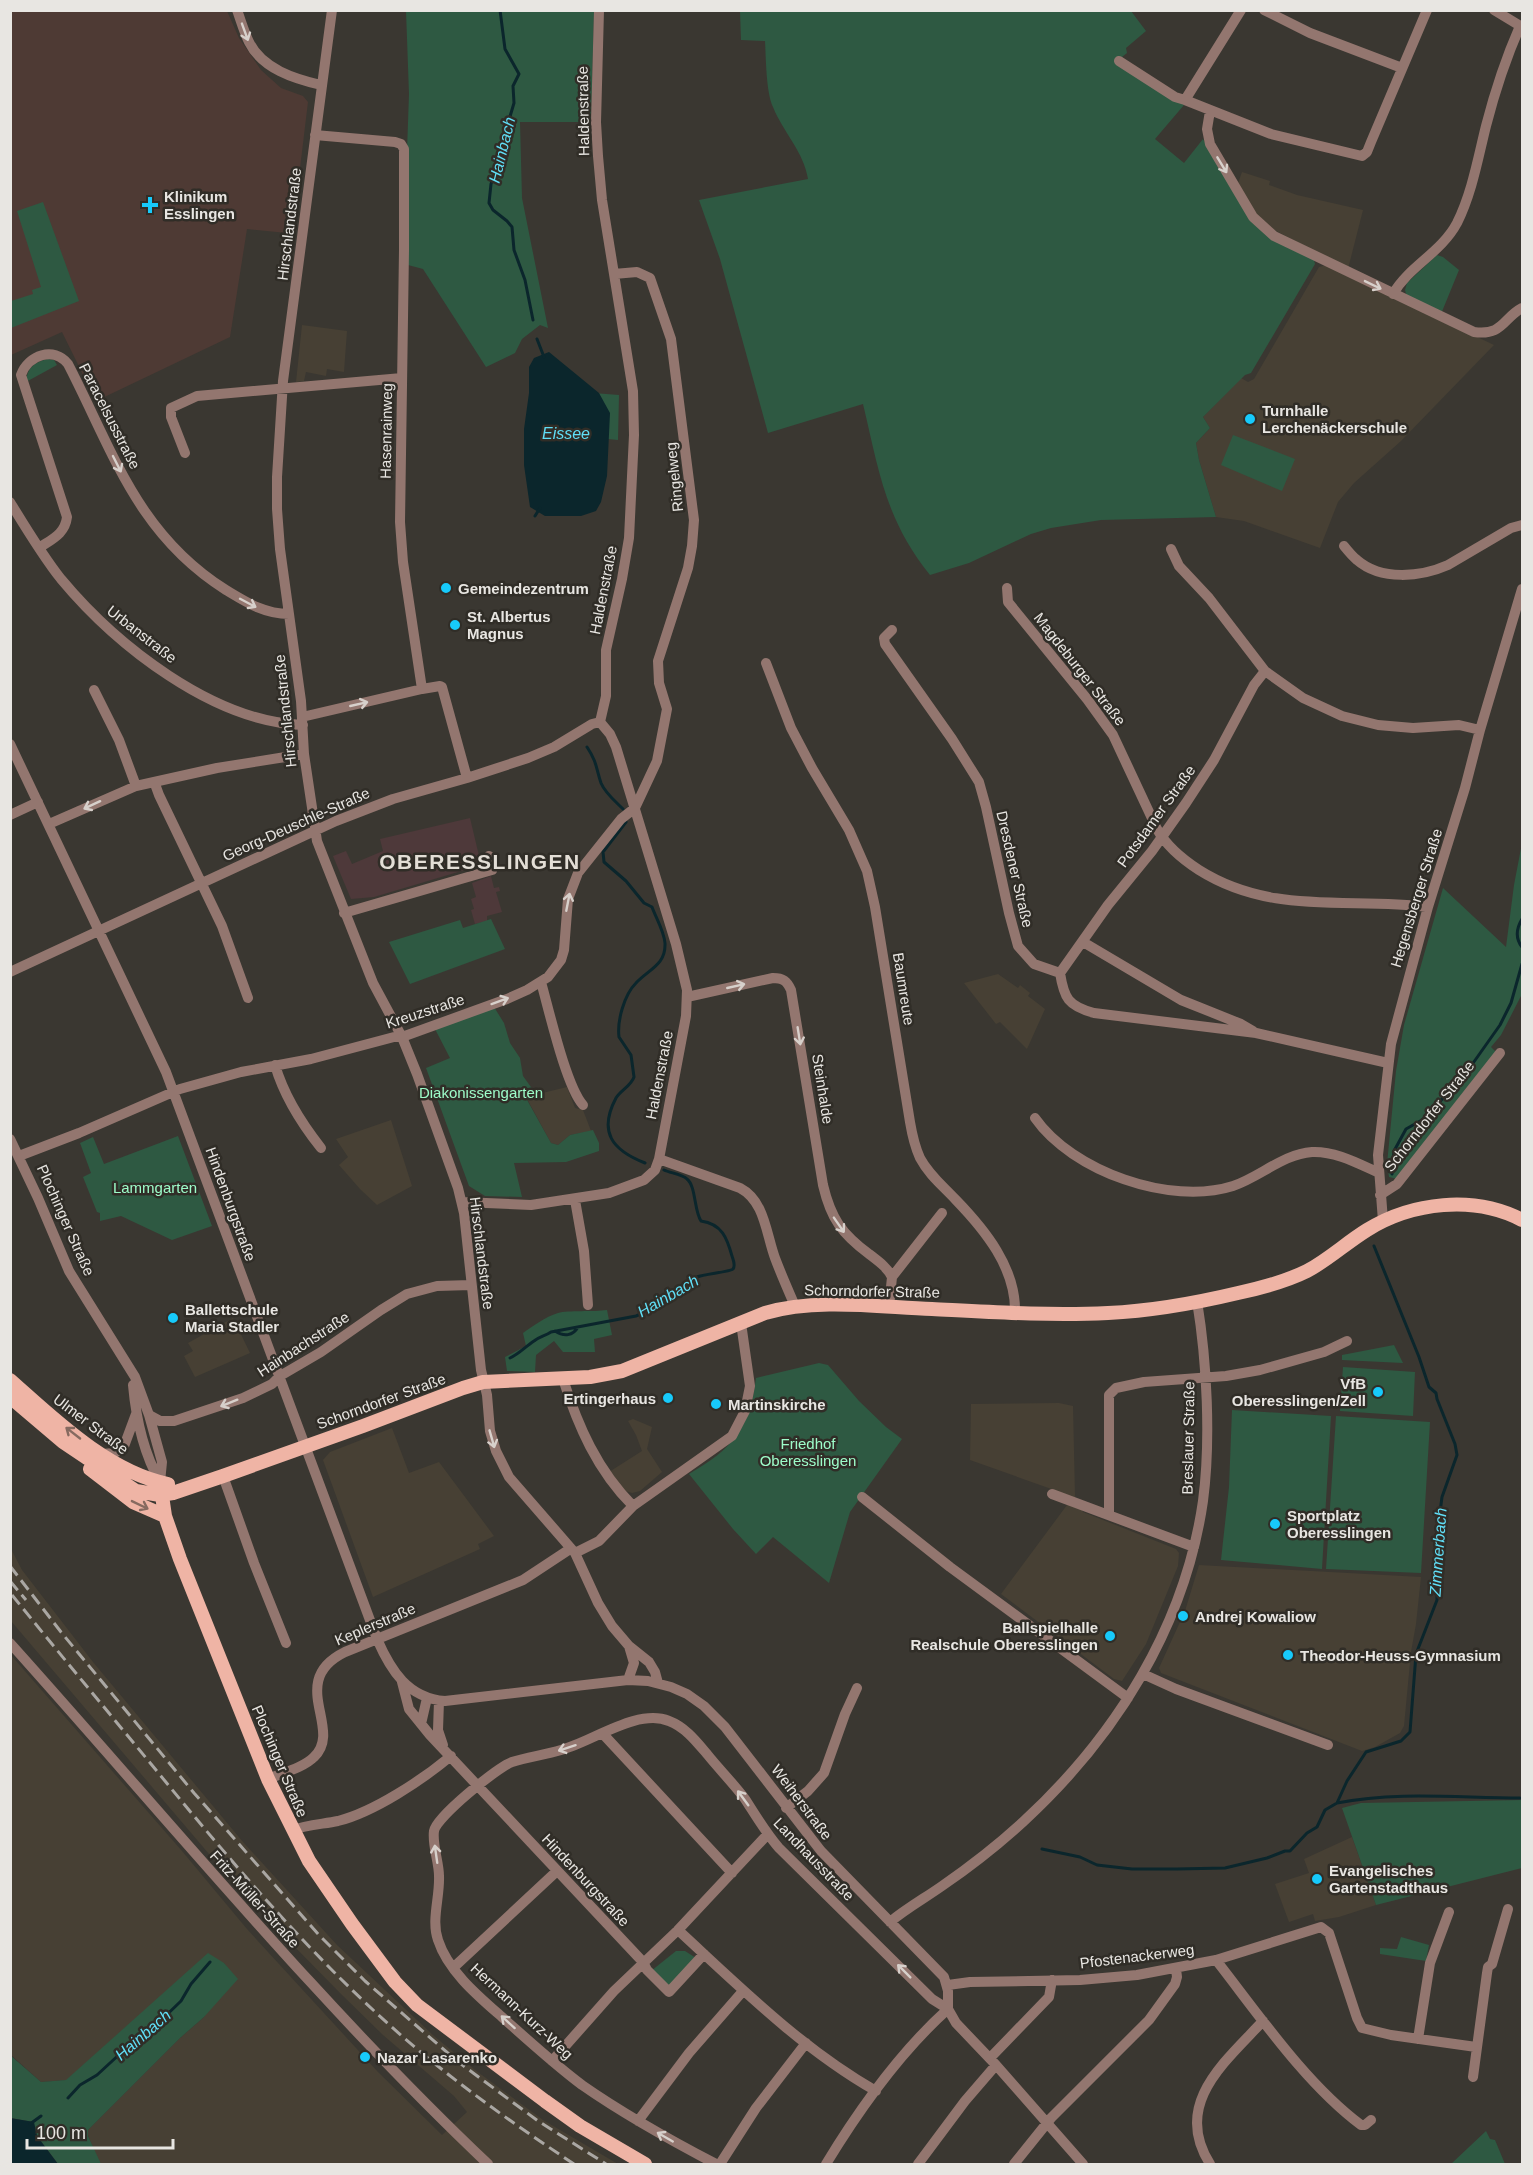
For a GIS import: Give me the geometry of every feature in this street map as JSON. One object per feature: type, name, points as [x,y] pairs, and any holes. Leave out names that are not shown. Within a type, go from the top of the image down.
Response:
[{"type":"main road","name":"Schorndorfer Straße","points":[[160,1488],[191,1486],[223,1476],[483,1382],[590,1377],[622,1371],[765,1313],[795,1306],[1107,1313],[1197,1301],[1263,1287],[1305,1272],[1383,1221],[1418,1209],[1471,1205],[1493,1209],[1522,1220]]},
{"type":"main road","name":"Ulmer Straße","points":[[10,1380],[59,1422],[102,1454],[160,1488],[151,1495],[136,1491],[63,1442],[10,1398]]},
{"type":"main road","points":[[63,1442],[82,1463],[111,1487],[133,1502],[165,1516]]},
{"type":"main road","name":"Plochinger Straße","points":[[160,1488],[165,1516],[189,1584],[268,1779],[292,1830],[320,1878],[375,1955],[405,1994],[433,2018],[571,2120],[645,2164]]},
{"type":"street","points":[[237,10],[249,43],[256,52],[282,73],[321,86]]},
{"type":"street","name":"Hirschlandstraße","points":[[332,10],[283,389],[277,509],[304,754],[315,830],[327,872],[373,983],[402,1037],[432,1114],[462,1202],[466,1285],[483,1382]]},
{"type":"street","name":"Haldenstraße","points":[[599,10],[596,122],[598,156],[602,200],[633,391],[633,460],[629,538],[606,650],[606,696],[600,722],[610,734],[616,747],[676,944],[687,997],[686,1016],[659,1159]]},
{"type":"street","points":[[1185,100],[1241,10]]},
{"type":"street","points":[[1263,10],[1310,33],[1402,68]]},
{"type":"street","points":[[1119,61],[1175,97],[1210,111],[1271,134],[1362,156],[1366,152],[1427,10]]},
{"type":"street","points":[[1393,294],[1401,282],[1443,243],[1460,216],[1470,188],[1496,89],[1521,26],[1494,10]]},
{"type":"street","points":[[1210,111],[1206,129],[1208,140],[1242,199],[1261,226],[1289,245],[1477,332],[1497,329],[1522,308]]},
{"type":"street","name":"Hasenrainweg","points":[[315,135],[395,142],[401,144],[404,149],[401,543],[422,689]]},
{"type":"street","name":"Ringelweg","points":[[614,274],[642,273],[650,278],[671,339],[687,456],[694,520],[693,546],[658,661],[658,683],[667,709]]},
{"type":"street","name":"Paracelsusstraße","points":[[39,548],[60,534],[65,528],[67,517],[21,375],[24,367],[30,361],[40,356],[53,354],[63,358],[68,364],[141,508],[175,549],[209,579],[246,602],[272,613],[289,614]]},
{"type":"street","points":[[185,453],[171,417],[173,406],[197,396],[402,378]]},
{"type":"street","name":"Urbanstraße","points":[[10,502],[60,577],[92,613],[126,644],[160,669],[199,692],[244,713],[279,724],[302,721],[422,689]]},
{"type":"street","points":[[1344,546],[1357,561],[1366,567],[1392,574],[1418,574],[1448,565],[1511,528],[1522,525]]},
{"type":"street","points":[[1171,549],[1179,566],[1209,598],[1265,671],[1304,698],[1353,720],[1395,727],[1459,724],[1480,730]]},
{"type":"street","name":"Magdeburger Straße","points":[[1007,588],[1008,602],[1087,699],[1113,735],[1161,837],[1172,850],[1218,880],[1245,892],[1303,902],[1428,907]]},
{"type":"street","name":"Hegensberger Straße","points":[[1383,1221],[1377,1172],[1388,1063],[1428,907],[1522,589]]},
{"type":"street","name":"Dresdener Straße","points":[[892,630],[884,638],[885,644],[952,739],[979,783],[1018,946],[1034,964],[1060,973]]},
{"type":"street","name":"Baumreute","points":[[766,663],[791,728],[849,830],[867,871],[875,907],[910,1122],[920,1156],[937,1181],[968,1212],[992,1244],[1014,1292],[1015,1312]]},
{"type":"street","name":"Potsdamer Straße","points":[[1060,973],[1200,783],[1254,685],[1265,671]]},
{"type":"street","points":[[422,689],[442,687],[467,778]]},
{"type":"street","points":[[94,690],[119,740],[136,786]]},
{"type":"street","name":"Kreuzstraße","points":[[19,1156],[174,1092],[241,1072],[311,1059],[394,1037],[402,1037],[507,999],[541,982],[561,960],[564,950],[568,899],[578,873],[621,819],[634,808],[657,761],[667,709]]},
{"type":"street","name":"Georg-Deuschle-Straße","points":[[10,972],[315,830],[380,803],[542,753],[586,727],[600,722]]},
{"type":"street","name":"Hindenburgstraße","points":[[10,744],[174,1092],[377,1639],[389,1665],[402,1682],[427,1698],[439,1701],[438,1730],[448,1753]]},
{"type":"street","points":[[49,824],[136,786],[155,784],[184,775],[304,754]]},
{"type":"street","points":[[155,784],[226,936],[248,998]]},
{"type":"street","points":[[10,815],[38,802]]},
{"type":"street","points":[[344,913],[492,870],[489,856]]},
{"type":"street","points":[[1083,942],[1181,1000],[1220,1030]]},
{"type":"street","points":[[1060,973],[1065,995],[1075,1006],[1084,1010],[1256,1033],[1388,1063]]},
{"type":"street","name":"Steinhalde","points":[[687,997],[773,978],[780,978],[788,983],[823,1185],[831,1212],[837,1225],[847,1236],[886,1267],[892,1277]]},
{"type":"street","points":[[541,982],[569,1076],[583,1105]]},
{"type":"street","points":[[1181,1000],[1241,1024],[1256,1033]]},
{"type":"street","name":"Schorndorfer Straße","points":[[1380,1195],[1397,1184],[1500,1053]]},
{"type":"street","points":[[275,1065],[282,1085],[302,1122],[321,1148]]},
{"type":"street","points":[[1035,1118],[1055,1141],[1089,1162],[1140,1184],[1169,1191],[1193,1192],[1229,1187],[1254,1177],[1287,1159],[1311,1152],[1335,1155],[1377,1172]]},
{"type":"street","name":"Plochinger Straße","points":[[10,1139],[69,1271],[132,1373],[149,1415],[162,1462],[160,1488]]},
{"type":"street","points":[[462,1202],[525,1205],[575,1200],[609,1193],[644,1180],[655,1170],[659,1159],[740,1188],[752,1195],[761,1213],[775,1258],[795,1306]]},
{"type":"street","points":[[575,1200],[584,1251],[588,1305]]},
{"type":"street","points":[[889,1307],[892,1277],[942,1213]]},
{"type":"street","name":"Hainbachstraße","points":[[149,1415],[160,1421],[174,1421],[243,1398],[272,1384],[280,1376],[321,1352],[407,1294],[437,1286],[466,1285]]},
{"type":"street","name":"Breslauer Straße","points":[[890,1922],[963,1871],[1024,1821],[1059,1786],[1099,1740],[1143,1674],[1173,1610],[1194,1547],[1202,1504],[1206,1465],[1204,1378],[1197,1301]]},
{"type":"street","name":"Keplerstraße","points":[[268,1779],[312,1759],[320,1748],[322,1734],[318,1687],[323,1668],[336,1656],[523,1580],[572,1551],[599,1540],[633,1506],[682,1470],[727,1442],[738,1428],[745,1411],[750,1386],[741,1323]]},
{"type":"street","points":[[1109,1514],[1108,1395],[1116,1388],[1144,1382],[1204,1378],[1260,1370],[1324,1352],[1347,1341]]},
{"type":"street","name":"Plochinger Straße","points":[[132,1373],[136,1414],[150,1464],[160,1488]]},
{"type":"street","points":[[563,1378],[571,1405],[589,1447],[607,1475],[633,1506]]},
{"type":"street","points":[[483,1382],[487,1395],[490,1431],[497,1453],[509,1476],[572,1551],[612,1626],[629,1646],[649,1662],[658,1683]]},
{"type":"street","points":[[102,1454],[114,1453],[123,1449],[136,1414]]},
{"type":"street","points":[[223,1476],[286,1643]]},
{"type":"street","points":[[1052,1494],[1194,1547]]},
{"type":"street","points":[[862,1497],[950,1567],[1128,1698]]},
{"type":"street","name":"Fritz-Müller-Straße","points":[[10,1643],[96,1738],[255,1923],[411,2090],[488,2164]]},
{"type":"street","points":[[628,1680],[634,1663],[629,1646]]},
{"type":"street","points":[[1143,1674],[1194,1696],[1328,1745]]},
{"type":"street","name":"Weiherstraße","points":[[439,1701],[628,1680],[658,1683],[687,1694],[714,1714],[821,1851],[944,1977],[948,1985]]},
{"type":"street","name":"Hindenburgstraße","points":[[402,1682],[407,1704],[421,1724],[669,1992],[704,1954]]},
{"type":"street","points":[[786,1808],[808,1791],[825,1773],[845,1714],[858,1688]]},
{"type":"street","points":[[421,1724],[427,1698]]},
{"type":"street","name":"Landhausstraße","points":[[477,1786],[512,1762],[564,1750],[646,1718],[664,1719],[679,1726],[693,1738],[740,1793],[768,1835],[932,1999],[948,2009],[956,2023],[1083,2164]]},
{"type":"street","points":[[603,1734],[732,1873]]},
{"type":"street","points":[[292,1830],[338,1821],[365,1810],[418,1781],[448,1753]]},
{"type":"street","name":"Hermann-Kurz-Weg","points":[[477,1786],[439,1821],[434,1830],[439,1876],[436,1935],[440,1947],[454,1967],[489,2005],[552,2061],[638,2121],[718,2164]]},
{"type":"street","points":[[552,2061],[578,2030],[643,1962],[678,1930],[768,1835]]},
{"type":"street","points":[[454,1967],[557,1871]]},
{"type":"street","points":[[1473,2077],[1486,1973],[1492,1964],[1508,1909]]},
{"type":"street","points":[[1449,1912],[1430,1963],[1418,2039],[1476,2047]]},
{"type":"street","name":"Pfostenackerweg","points":[[948,1985],[970,1982],[1121,1976],[1176,1969],[1216,1960],[1319,1927],[1326,1929],[1335,1949],[1362,2028],[1418,2039]]},
{"type":"street","points":[[678,1930],[743,1991],[806,2043],[856,2080],[876,2091]]},
{"type":"street","points":[[1216,1960],[1298,2063],[1345,2113],[1361,2125],[1371,2120]]},
{"type":"street","points":[[1014,2164],[1047,2122],[1149,2020],[1175,1984],[1176,1969]]},
{"type":"street","points":[[918,2164],[993,2062],[1049,1997],[1052,1980]]},
{"type":"street","points":[[826,2164],[905,2052],[948,2009],[948,1985]]},
{"type":"street","points":[[638,2121],[689,2053],[743,1991]]},
{"type":"street","points":[[1210,2164],[1202,2150],[1197,2133],[1197,2114],[1202,2097],[1215,2074],[1263,2021]]},
{"type":"street","points":[[718,2164],[756,2108],[806,2043]]},
{"type":"shaded area","name":"Klinikum Esslingen","points":[[11,11],[227,11],[239,38],[261,70],[281,88],[303,96],[308,102],[297,193],[290,203],[287,233],[247,229],[230,337],[96,401],[62,332],[11,355]]},
{"type":"shaded area","points":[[1242,172],[1270,181],[1269,185],[1297,195],[1363,210],[1348,269],[1263,224],[1237,186]]},
{"type":"shaded area","points":[[1327,265],[1494,345],[1401,441],[1354,483],[1338,502],[1320,548],[1244,521],[1216,517],[1196,443],[1210,428],[1203,417],[1241,378],[1248,382],[1254,379],[1319,267]]},
{"type":"shaded area","points":[[302,325],[347,331],[344,372],[327,369],[326,376],[306,372],[304,381],[296,382]]},
{"type":"shaded area","points":[[470,818],[480,860],[468,869],[374,897],[351,899],[333,856],[346,851],[352,864],[383,851],[380,839]]},
{"type":"shaded area","points":[[491,876],[494,888],[499,887],[500,891],[496,892],[502,912],[487,916],[487,921],[475,924],[471,899],[476,897],[472,883]]},
{"type":"shaded area","points":[[998,974],[1018,988],[1020,985],[1030,993],[1028,996],[1045,1009],[1027,1049],[1000,1022],[996,1024],[964,983]]},
{"type":"shaded area","points":[[567,1087],[575,1108],[583,1110],[591,1131],[570,1135],[558,1145],[551,1143],[526,1097]]},
{"type":"shaded area","points":[[391,1120],[412,1186],[377,1205],[339,1165],[348,1157],[336,1139]]},
{"type":"shaded area","points":[[233,1318],[250,1353],[195,1377],[184,1356],[193,1351],[188,1343]]},
{"type":"shaded area","points":[[1059,1403],[1073,1406],[1075,1496],[1083,1512],[1176,1549],[1179,1553],[1178,1566],[1146,1644],[1122,1681],[1114,1679],[1001,1594],[1067,1505],[1057,1491],[970,1460],[971,1404]]},
{"type":"shaded area","points":[[633,1419],[652,1427],[647,1449],[662,1472],[640,1491],[632,1493],[622,1490],[609,1472],[642,1451],[628,1421]]},
{"type":"shaded area","points":[[392,1428],[409,1473],[439,1462],[494,1536],[478,1544],[480,1549],[373,1597],[323,1460],[330,1452]]},
{"type":"shaded area","points":[[11,1549],[22,1570],[93,1662],[243,1842],[337,1945],[434,2036],[475,2070],[543,2120],[618,2164],[99,2163],[88,2130],[204,2017],[228,1969],[224,1963],[125,2028],[67,2080],[41,2082],[11,2055],[10,1654],[247,1929],[378,2072],[442,2135],[467,2112],[454,2096],[383,2035],[243,1894],[11,1621]]},
{"type":"shaded area","name":"Theodor-Heuss-Gymnasium","points":[[1199,1565],[1421,1577],[1404,1726],[1400,1733],[1375,1747],[1362,1751],[1161,1673],[1159,1668],[1185,1611]]},
{"type":"shaded area","points":[[1352,1837],[1376,1905],[1339,1917],[1315,1921],[1313,1914],[1289,1922],[1275,1884],[1309,1873],[1304,1859]]},
{"type":"green space","points":[[406,11],[594,11],[591,122],[520,122],[522,198],[548,328],[540,325],[522,339],[515,353],[486,367],[423,269],[408,265],[409,94]]},
{"type":"green space","points":[[740,11],[1131,11],[1146,31],[1126,48],[1127,53],[1122,57],[1184,105],[1155,139],[1184,163],[1203,139],[1254,224],[1314,260],[1315,264],[1251,373],[1245,375],[1203,417],[1210,428],[1196,443],[1216,517],[1101,520],[1051,528],[1031,534],[969,563],[930,575],[915,554],[893,514],[879,473],[863,404],[768,433],[720,259],[699,200],[808,179],[798,151],[777,116],[771,101],[765,41],[741,40]]},
{"type":"green space","points":[[43,202],[79,301],[11,328],[11,301],[33,294],[32,290],[41,287],[17,211]]},
{"type":"green space","points":[[1437,255],[1459,270],[1441,314],[1407,297],[1405,290],[1407,283]]},
{"type":"green space","points":[[48,359],[54,360],[57,365],[26,382],[32,366]]},
{"type":"green space","points":[[568,391],[619,395],[618,440],[567,435]]},
{"type":"green space","points":[[1233,435],[1295,459],[1282,491],[1221,465]]},
{"type":"green space","points":[[1522,843],[1522,994],[1501,1035],[1491,1047],[1496,1052],[1397,1179],[1389,1177],[1387,1164],[1396,1071],[1404,1025],[1443,888],[1506,947]]},
{"type":"green space","points":[[491,919],[505,949],[410,984],[389,942],[460,920],[463,928]]},
{"type":"green space","name":"Diakonissengarten","points":[[494,1007],[504,1023],[510,1043],[520,1058],[523,1076],[536,1094],[526,1098],[551,1143],[558,1145],[570,1135],[593,1130],[599,1143],[599,1151],[566,1162],[514,1163],[522,1197],[485,1196],[469,1186],[426,1068],[450,1058],[435,1029]]},
{"type":"green space","name":"Lammgarten","points":[[178,1136],[212,1226],[172,1240],[121,1216],[100,1221],[100,1213],[97,1212],[83,1177],[91,1173],[80,1143],[93,1137],[104,1164]]},
{"type":"green space","points":[[607,1310],[612,1335],[594,1339],[595,1352],[563,1352],[554,1341],[536,1355],[535,1372],[507,1371],[505,1357],[526,1346],[523,1333],[539,1322],[562,1312]]},
{"type":"green space","points":[[1394,1345],[1403,1363],[1342,1360],[1342,1355]]},
{"type":"green space","name":"Friedhof Oberesslingen","points":[[819,1363],[828,1365],[859,1401],[902,1439],[850,1512],[829,1583],[773,1537],[756,1554],[689,1474],[717,1456],[736,1436],[749,1411],[756,1378]]},
{"type":"green space","name":"VfB Oberesslingen/Zell","points":[[1343,1367],[1415,1372],[1413,1416],[1340,1411]]},
{"type":"green space","name":"Sportplatz Oberesslingen","points":[[1232,1410],[1331,1416],[1322,1569],[1221,1560],[1229,1487]]},
{"type":"green space","points":[[1336,1416],[1430,1422],[1421,1573],[1326,1569]]},
{"type":"green space","points":[[1522,1800],[1522,1868],[1376,1905],[1342,1808],[1361,1803]]},
{"type":"green space","points":[[1401,1937],[1429,1945],[1426,1961],[1380,1954],[1380,1948],[1397,1949]]},
{"type":"green space","points":[[676,1951],[685,1951],[696,1958],[670,1986],[651,1971]]},
{"type":"green space","points":[[208,1953],[224,1963],[238,1979],[204,2017],[88,2130],[88,2136],[101,2164],[58,2164],[37,2136],[33,2122],[11,2118],[10,2055],[41,2082],[66,2080]]},
{"type":"green space","points":[[1486,2131],[1490,2139],[1495,2140],[1505,2164],[1451,2164]]},
{"type":"water","name":"Eissee","points":[[549,352],[599,393],[610,413],[607,476],[601,502],[596,511],[581,516],[545,516],[530,507],[524,465],[524,429],[529,393],[529,367],[534,358]]},
{"type":"water","points":[[10,2118],[34,2122],[37,2136],[58,2164],[11,2164]]},
{"type":"waterway","name":"Hainbach","points":[[500,10],[505,49],[519,74],[513,86],[514,103],[491,184],[489,203],[493,210],[512,227],[514,250],[525,280],[533,320]]},
{"type":"waterway","name":"Hainbach","points":[[537,339],[544,357]]},
{"type":"waterway","name":"Hainbach","points":[[535,516],[540,508]]},
{"type":"waterway","name":"Hainbach","points":[[587,747],[595,761],[603,787],[623,809]]},
{"type":"waterway","name":"Hainbach","points":[[626,822],[603,852],[604,862],[626,881],[644,903],[652,907],[662,929],[665,950],[660,962],[632,988],[622,1008],[619,1037],[631,1055],[634,1077],[616,1098],[608,1121],[611,1138],[617,1146],[645,1163]]},
{"type":"waterway","name":"Zimmerbach","points":[[1522,919],[1517,933],[1522,947]]},
{"type":"waterway","name":"Zimmerbach","points":[[1460,1079],[1468,1075],[1471,1066],[1500,1025],[1511,1003],[1522,964]]},
{"type":"waterway","name":"Zimmerbach","points":[[1392,1174],[1394,1151],[1406,1129],[1432,1112],[1452,1086]]},
{"type":"waterway","name":"Hainbach","points":[[510,1358],[551,1332],[636,1316],[660,1299],[674,1294],[697,1277],[733,1269],[734,1261],[722,1233],[714,1225],[701,1221],[699,1217],[690,1182],[682,1176],[664,1170]]},
{"type":"waterway","name":"Zimmerbach","points":[[1042,1849],[1080,1857],[1097,1865],[1132,1869],[1225,1868],[1290,1851],[1307,1833],[1317,1827],[1325,1810],[1337,1803],[1347,1781],[1366,1752],[1401,1741],[1410,1732],[1416,1654],[1437,1600],[1436,1543],[1442,1497],[1457,1455],[1436,1393],[1429,1387],[1374,1246]]},
{"type":"waterway","name":"Hainbach","points":[[555,1331],[568,1335],[578,1327]]},
{"type":"waterway","points":[[1337,1803],[1405,1796],[1520,1798]]},
{"type":"waterway","name":"Hainbach","points":[[68,2098],[80,2085],[97,2075],[123,2051],[150,2031],[181,2001],[191,1984],[210,1962]]},
{"type":"waterway","name":"Hainbach","points":[[30,2124],[41,2116]]},
{"type":"railway","points":[[10,1566],[61,1632],[194,1793],[319,1935],[365,1981],[457,2061],[538,2121],[606,2164]]},
{"type":"railway","points":[[10,1581],[26,1600]]},
{"type":"railway","points":[[12,1595],[221,1848],[339,1977],[403,2037],[465,2088],[574,2164]]},
{"type":"place","name":"Klinikum Esslingen","points":[[150,205]]},
{"type":"place","name":"Turnhalle Lerchenäckerschule","points":[[1250,419]]},
{"type":"place","name":"Gemeindezentrum","points":[[446,588]]},
{"type":"place","name":"St. Albertus Magnus","points":[[455,625]]},
{"type":"place","name":"Ballettschule Maria Stadler","points":[[173,1318]]},
{"type":"place","name":"VfB Oberesslingen/Zell","points":[[1378,1392]]},
{"type":"place","name":"Ertingerhaus","points":[[668,1398]]},
{"type":"place","name":"Martinskirche","points":[[716,1404]]},
{"type":"place","name":"Sportplatz Oberesslingen","points":[[1275,1524]]},
{"type":"place","name":"Andrej Kowaliow","points":[[1183,1616]]},
{"type":"place","name":"Ballspielhalle Realschule Oberesslingen","points":[[1110,1636]]},
{"type":"place","name":"Theodor-Heuss-Gymnasium","points":[[1288,1655]]},
{"type":"place","name":"Evangelisches Gartenstadthaus","points":[[1317,1879]]},
{"type":"place","name":"Nazar Lasarenko","points":[[365,2057]]},
{"type":"district","name":"OBERESSLINGEN","points":[[480,861]]}]
